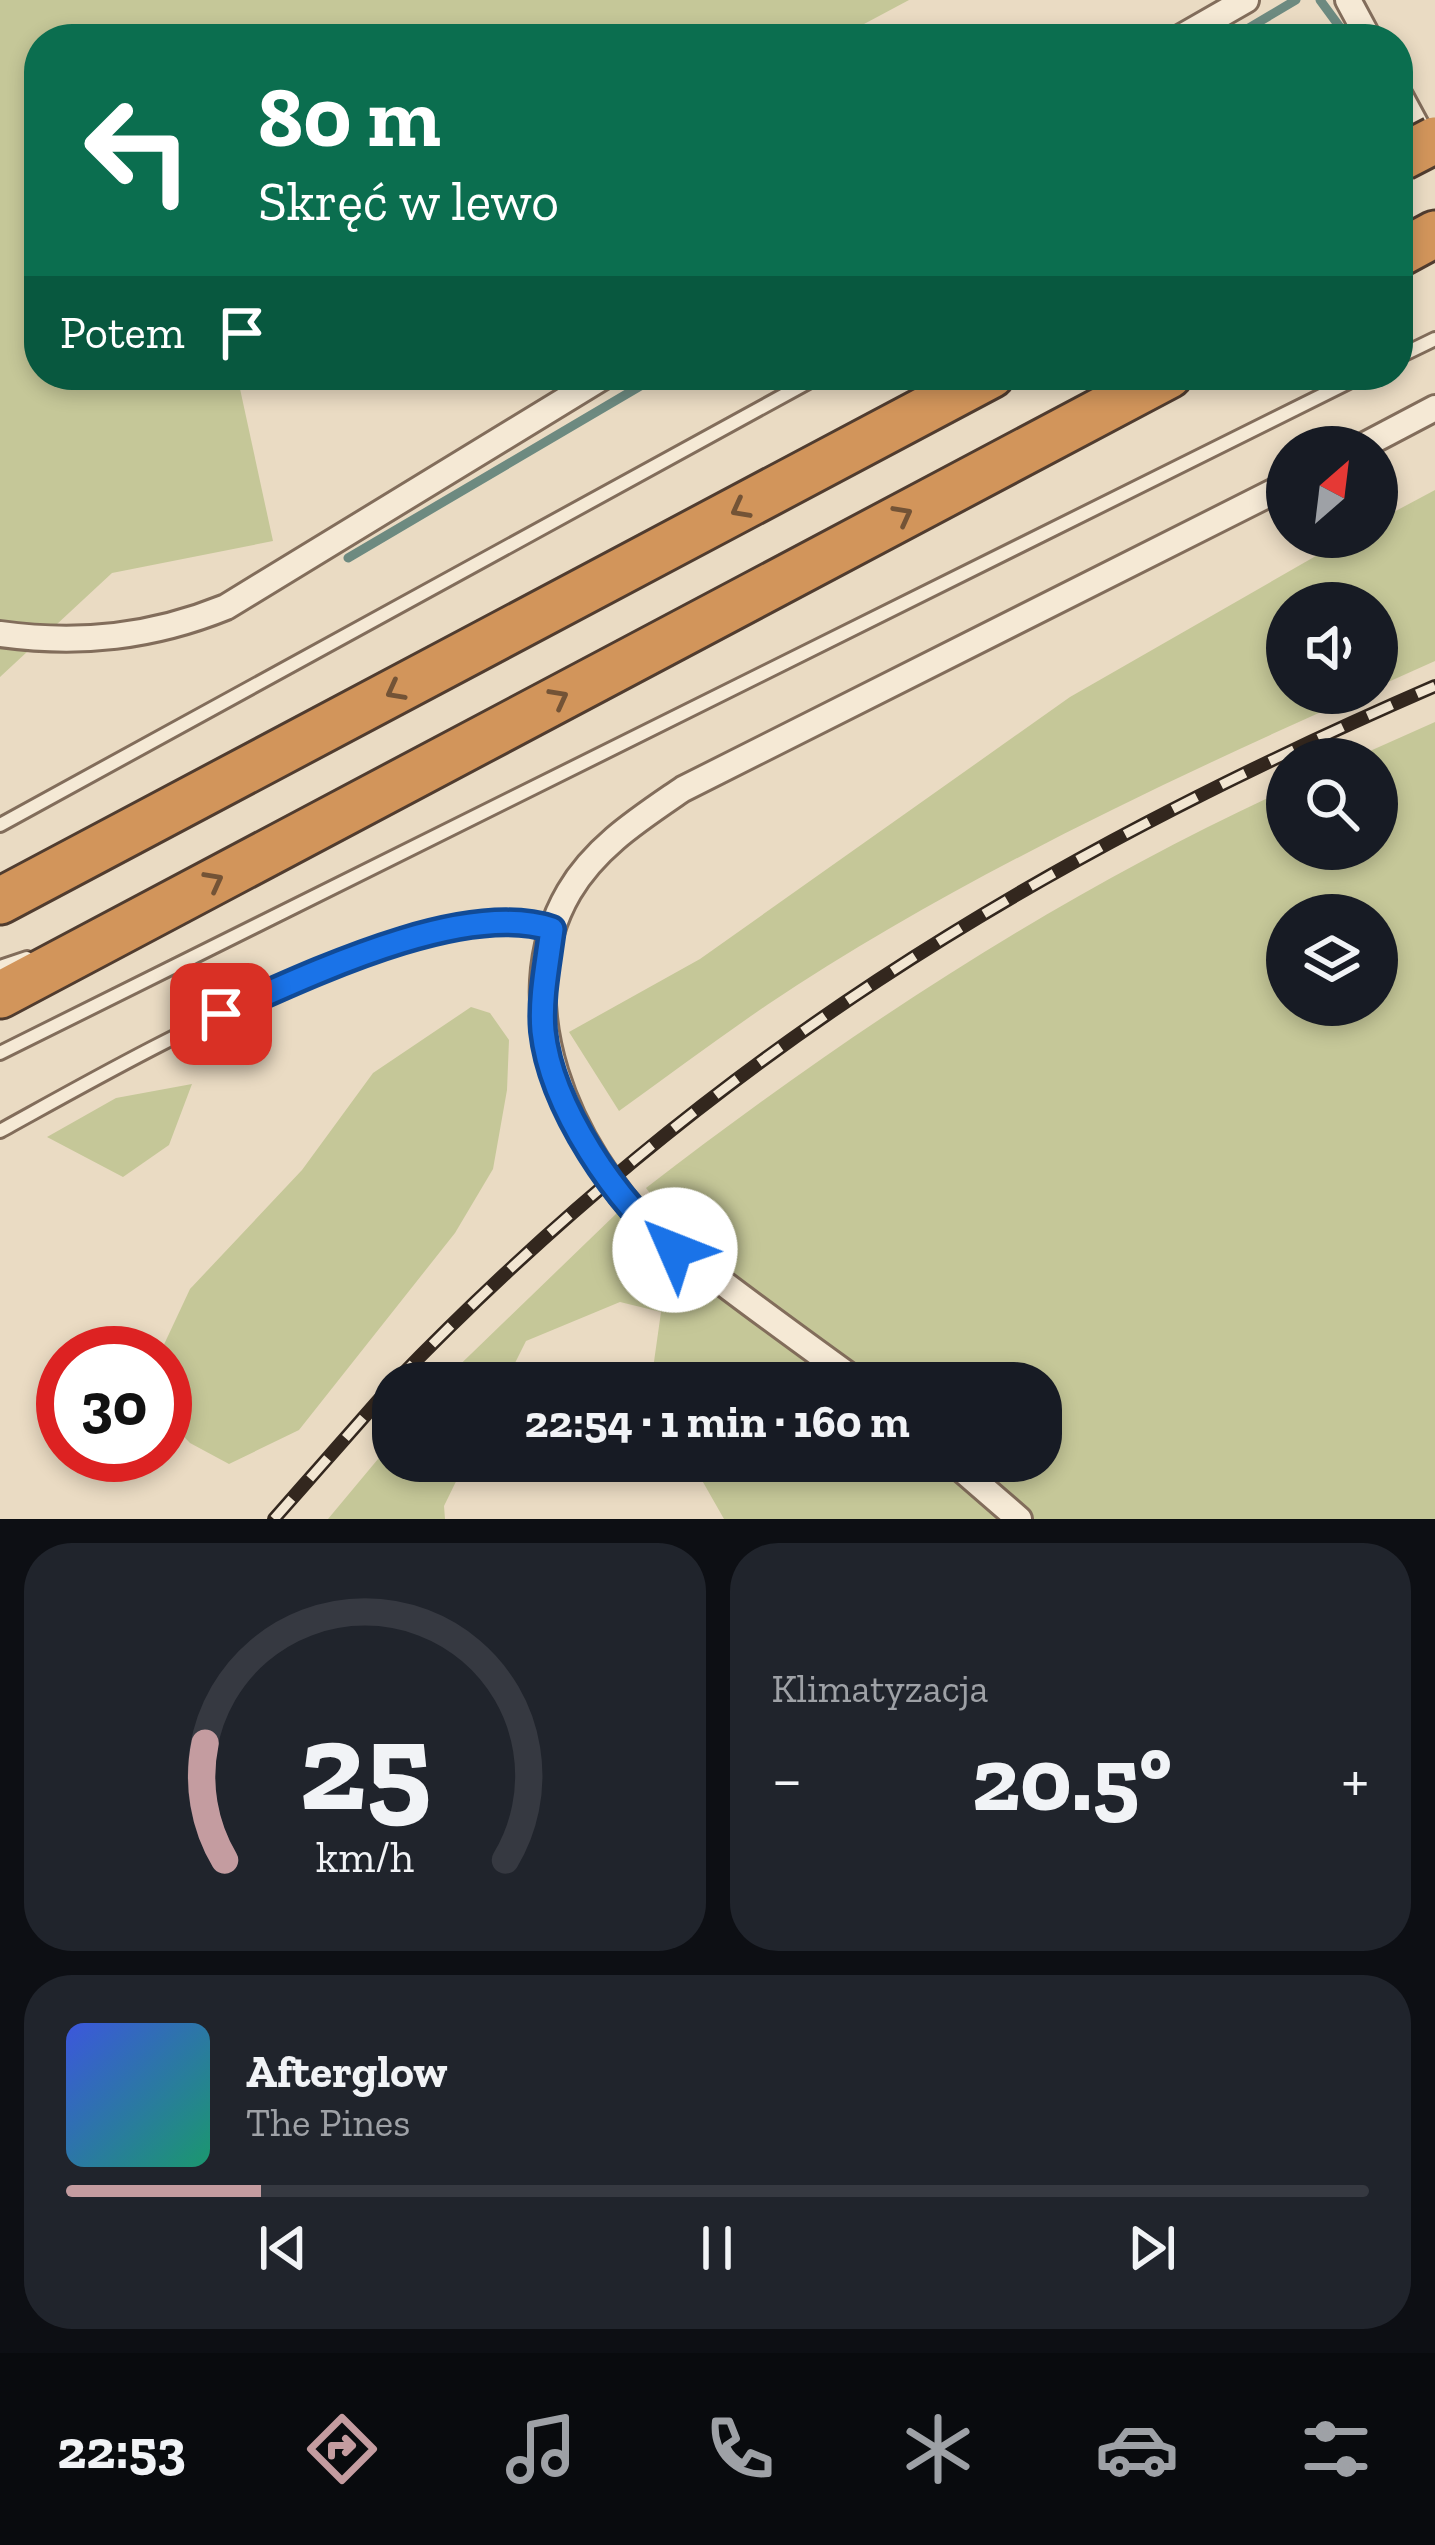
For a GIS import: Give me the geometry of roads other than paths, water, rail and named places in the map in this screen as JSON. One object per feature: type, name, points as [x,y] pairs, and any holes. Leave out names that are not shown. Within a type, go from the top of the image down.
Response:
[{"type":"highway","points":[[9,907],[102,847],[964,390]]},
{"type":"highway","points":[[0,995],[1140,390]]},
{"type":"street","points":[[1204,24],[1246,0]]},
{"type":"street","points":[[2,640],[128,636],[179,626],[226,607],[581,390]]},
{"type":"street","points":[[1398,428],[1435,408]]},
{"type":"street","points":[[830,1362],[663,1241],[608,1179],[569,1110],[543,1032],[552,929],[570,890],[614,836],[683,789],[1266,496]]},
{"type":"street","points":[[976,1482],[1018,1519]]},
{"type":"lane","points":[[0,826],[794,390]]},
{"type":"lane","points":[[0,1053],[1333,390]]},
{"type":"lane","points":[[0,967],[143,919]]},
{"type":"lane","points":[[0,1131],[182,1031],[298,979],[462,923],[499,920],[552,929]]},
{"type":"waterway","points":[[1255,24],[1296,0]]},
{"type":"waterway","points":[[1320,0],[1338,24]]},
{"type":"waterway","points":[[348,558],[634,390]]},
{"type":"railway","points":[[415,1362],[511,1268],[630,1163],[752,1068],[878,980],[1008,899],[1144,824],[1435,686]]},
{"type":"railway","points":[[274,1519],[372,1408]]}]
